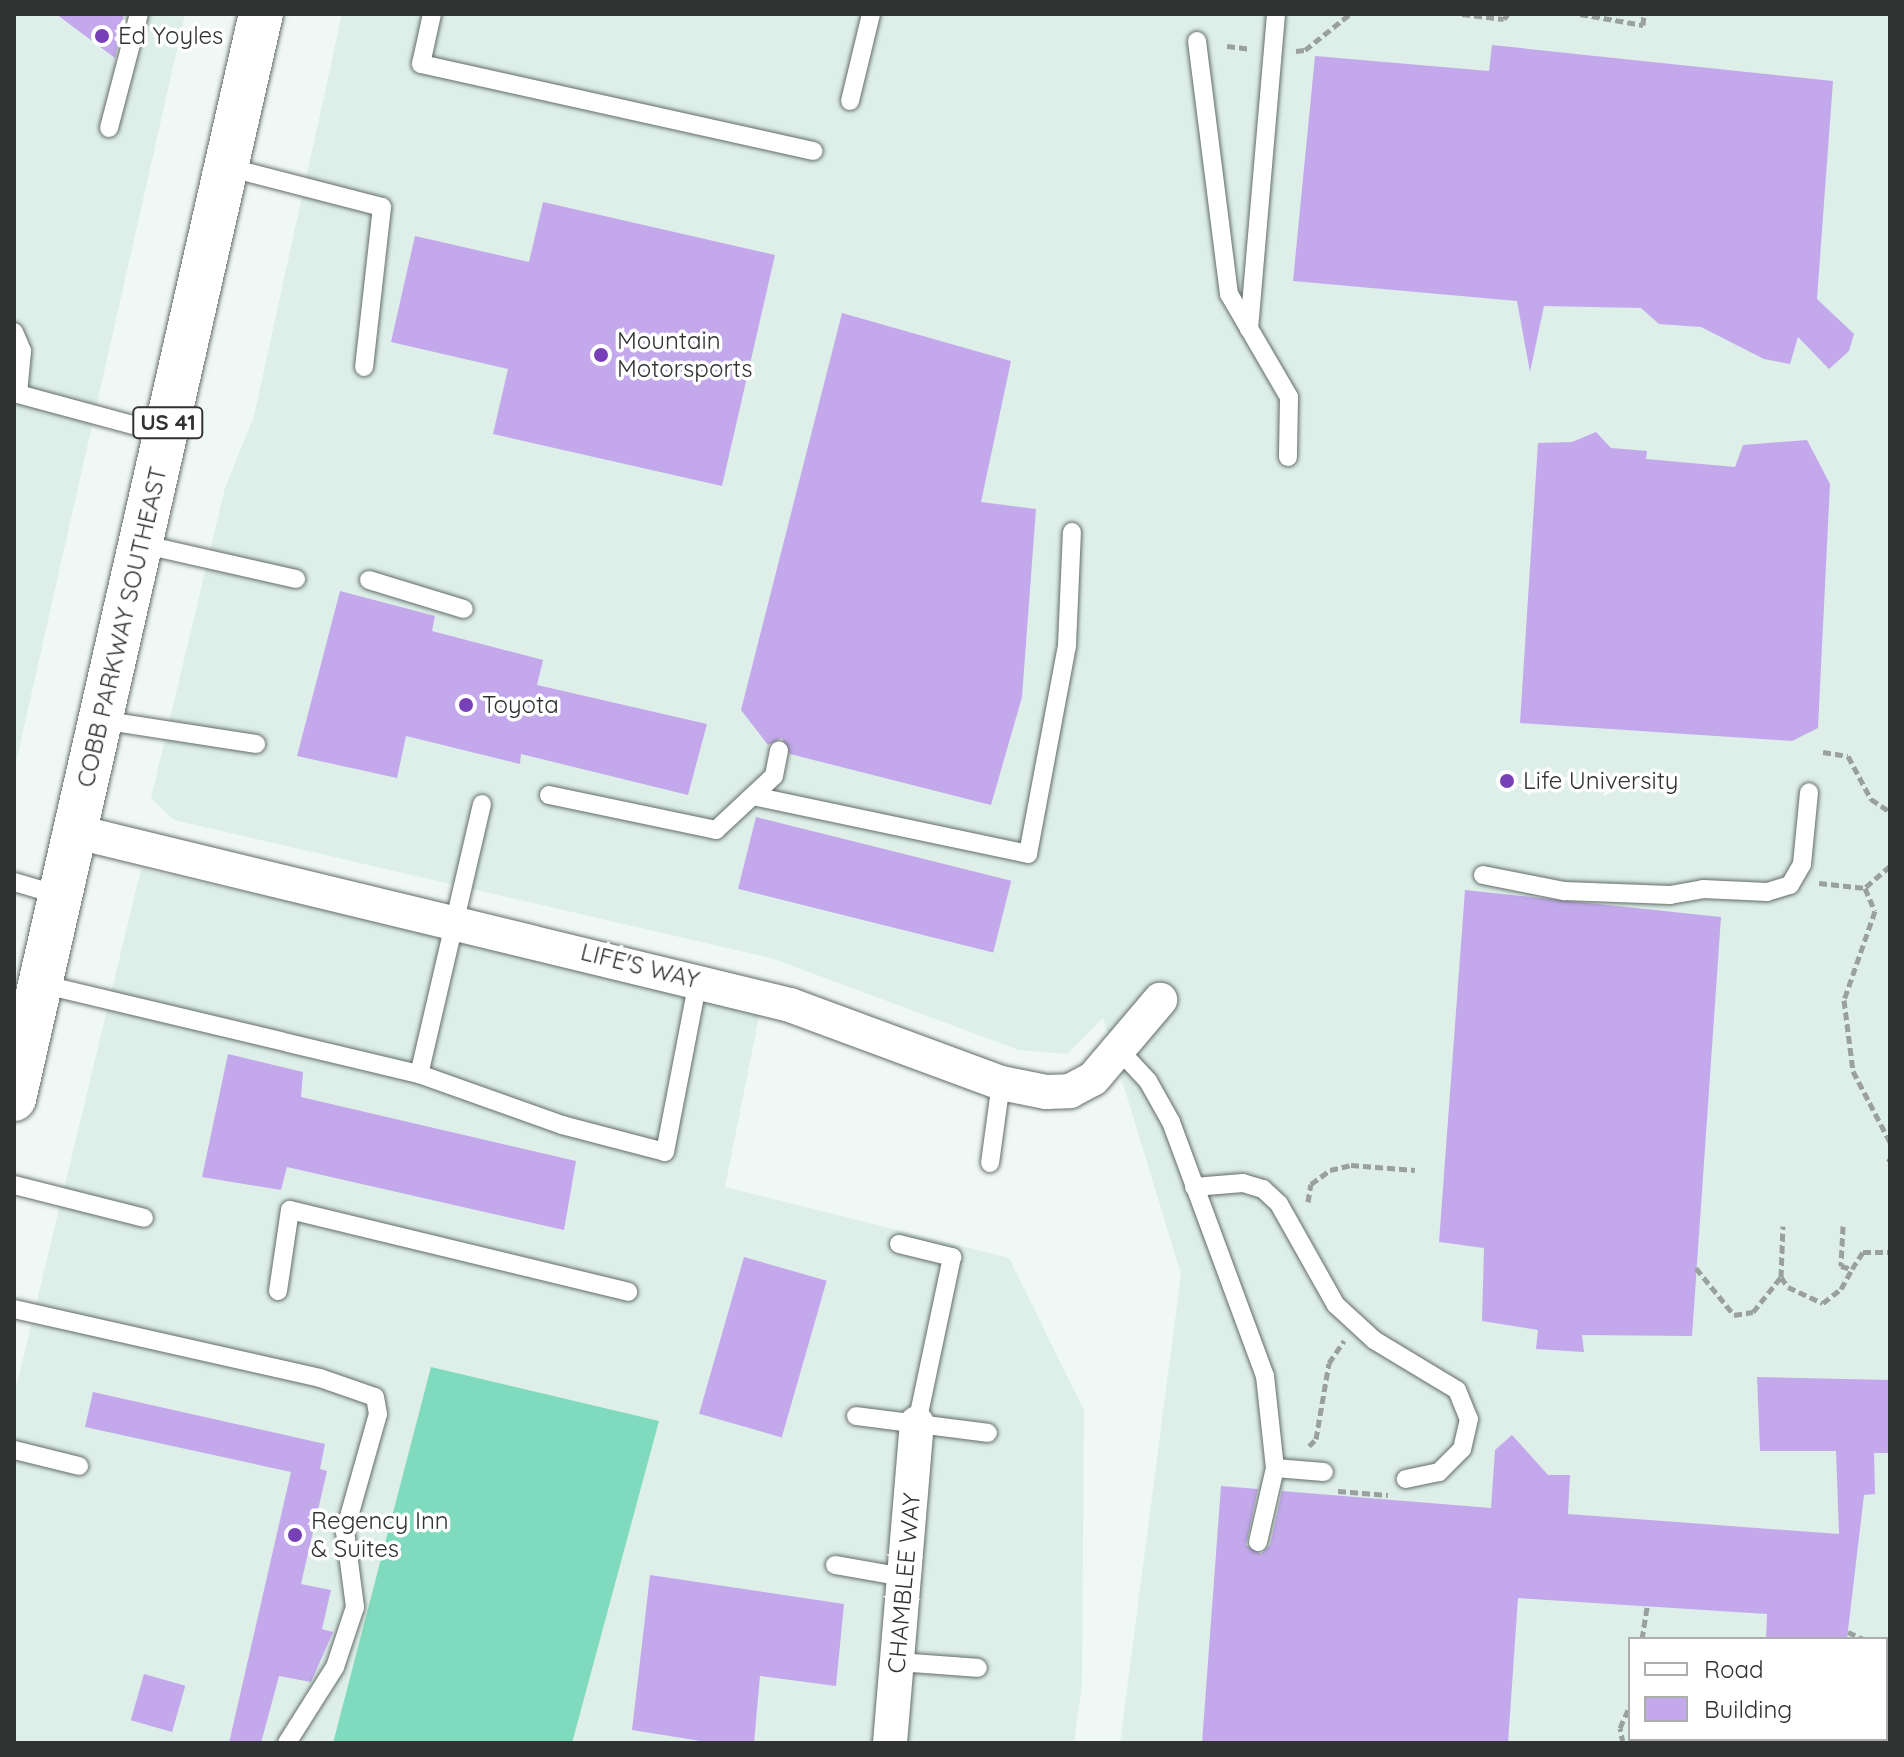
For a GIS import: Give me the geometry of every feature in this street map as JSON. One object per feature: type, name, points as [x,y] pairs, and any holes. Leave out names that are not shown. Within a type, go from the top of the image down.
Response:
[{"type":"main road","name":"COBB PARKWAY SOUTHEAST","points":[[15,1093],[77,832],[261,14]]},
{"type":"street","name":"LIFE'S WAY","points":[[77,832],[698,980],[790,1005],[1001,1083],[1046,1092],[1070,1091],[1093,1079],[1121,1052],[1160,1000]]},
{"type":"street","name":"CHAMBLEE WAY","points":[[890,1743],[917,1423]]},
{"type":"lane","points":[[109,128],[139,14]]},
{"type":"lane","points":[[432,14],[421,64],[813,151]]},
{"type":"lane","points":[[850,101],[871,14]]},
{"type":"lane","points":[[1249,329],[1258,257],[1258,200],[1268,138],[1270,52],[1276,14]]},
{"type":"lane","points":[[1197,41],[1229,294],[1289,397],[1288,457]]},
{"type":"lane","points":[[227,167],[382,207],[364,367]]},
{"type":"lane","points":[[14,332],[22,351],[16,393],[166,434]]},
{"type":"lane","points":[[753,796],[1028,854],[1067,645],[1072,532]]},
{"type":"lane","points":[[141,544],[296,579]]},
{"type":"lane","points":[[369,580],[464,609]]},
{"type":"lane","points":[[101,720],[256,744]]},
{"type":"lane","points":[[549,795],[716,830],[774,776],[779,750]]},
{"type":"lane","points":[[1483,875],[1564,891],[1656,895],[1703,889],[1767,892],[1790,885],[1802,864],[1809,792]]},
{"type":"lane","points":[[419,1074],[482,804]]},
{"type":"lane","points":[[14,882],[62,896]]},
{"type":"lane","points":[[41,984],[419,1074],[562,1125],[665,1152],[698,980]]},
{"type":"lane","points":[[1121,1052],[1148,1081],[1171,1122],[1265,1376],[1280,1468],[1258,1542]]},
{"type":"lane","points":[[990,1163],[1001,1083]]},
{"type":"lane","points":[[1194,1187],[1243,1183],[1273,1197],[1316,1276],[1358,1327],[1394,1354],[1449,1383],[1468,1410],[1466,1439],[1456,1457],[1439,1472],[1406,1479]]},
{"type":"lane","points":[[14,1185],[144,1218]]},
{"type":"lane","points":[[278,1291],[290,1210],[628,1292]]},
{"type":"lane","points":[[899,1244],[952,1257],[917,1423]]},
{"type":"lane","points":[[14,1309],[320,1378],[375,1397],[378,1414],[345,1531],[355,1607],[335,1667],[287,1743]]},
{"type":"lane","points":[[856,1416],[988,1433]]},
{"type":"lane","points":[[14,1450],[79,1466]]},
{"type":"lane","points":[[1280,1468],[1324,1472]]},
{"type":"lane","points":[[835,1565],[904,1577]]},
{"type":"lane","points":[[897,1662],[978,1668]]},
{"type":"path","points":[[1270,52],[1305,50],[1350,14]]},
{"type":"path","points":[[1462,14],[1504,19],[1508,14]]},
{"type":"path","points":[[1580,14],[1643,25],[1644,14]]},
{"type":"path","points":[[1823,752],[1848,756],[1871,799],[1890,812]]},
{"type":"path","points":[[1817,883],[1865,888],[1890,866]]},
{"type":"path","points":[[1865,888],[1875,911],[1844,1000],[1853,1071],[1890,1142]]},
{"type":"path","points":[[1696,1268],[1734,1315],[1753,1312],[1781,1277],[1783,1226]]},
{"type":"path","points":[[1843,1226],[1841,1266],[1852,1269]]},
{"type":"path","points":[[1781,1277],[1788,1287],[1823,1303],[1841,1289],[1863,1252],[1890,1252]]},
{"type":"path","points":[[1280,1468],[1316,1439],[1329,1363],[1358,1327]]},
{"type":"path","points":[[1642,1637],[1647,1606]]},
{"type":"path","points":[[1848,1632],[1859,1637]]},
{"type":"path","points":[[1623,1743],[1620,1728],[1628,1710]]},
{"type":"shaded area","points":[[14,14],[185,14],[14,771]]},
{"type":"shaded area","name":"Life University","points":[[342,14],[1890,14],[1890,1743],[1120,1743],[1181,1274],[1103,1018],[1067,1054],[1019,1050],[771,958],[174,820],[151,798],[225,488],[254,416]]},
{"type":"shaded area","points":[[141,869],[761,1007],[725,1187],[1009,1258],[1084,1410],[1082,1684],[1074,1743],[572,1743],[573,1732],[432,1367],[333,1743],[14,1743],[14,1396]]},
{"type":"green space","points":[[431,1367],[659,1421],[572,1743],[333,1743]]},
{"type":"building","name":"Ed Yoyles","points":[[56,14],[124,14],[115,58]]},
{"type":"building","points":[[1492,45],[1833,81],[1817,299],[1854,334],[1849,351],[1829,369],[1798,337],[1790,364],[1764,359],[1701,327],[1659,324],[1641,308],[1544,306],[1530,372],[1517,301],[1293,281],[1315,56],[1489,71]]},
{"type":"building","name":"Mountain Motorsports","points":[[543,202],[775,255],[722,486],[493,434],[508,369],[391,342],[415,236],[529,262]]},
{"type":"building","points":[[842,313],[1011,361],[981,502],[1036,509],[1022,697],[991,805],[790,754],[782,738],[768,745],[741,710]]},
{"type":"building","points":[[1596,432],[1611,448],[1647,451],[1646,459],[1735,467],[1743,445],[1807,440],[1830,484],[1818,728],[1792,741],[1520,723],[1538,443],[1572,442]]},
{"type":"building","name":"Toyota","points":[[340,591],[435,616],[432,631],[543,660],[537,685],[707,724],[688,795],[521,754],[520,764],[406,736],[397,778],[297,756]]},
{"type":"building","points":[[756,817],[1011,881],[993,952],[738,889]]},
{"type":"building","points":[[1465,890],[1721,917],[1692,1336],[1582,1335],[1584,1352],[1536,1349],[1538,1330],[1482,1321],[1484,1248],[1439,1242]]},
{"type":"building","points":[[228,1054],[303,1072],[301,1097],[576,1161],[564,1230],[287,1167],[281,1190],[202,1177]]},
{"type":"building","points":[[744,1257],[827,1281],[782,1437],[699,1414]]},
{"type":"building","points":[[1757,1377],[1890,1380],[1890,1453],[1874,1453],[1875,1494],[1864,1495],[1847,1637],[1766,1637],[1767,1614],[1518,1598],[1508,1743],[1202,1743],[1221,1486],[1258,1489],[1246,1545],[1261,1554],[1270,1545],[1282,1491],[1491,1508],[1495,1450],[1512,1435],[1548,1475],[1570,1475],[1568,1514],[1839,1534],[1836,1451],[1760,1451]]},
{"type":"building","name":"Regency Inn & Suites","points":[[93,1392],[325,1444],[320,1469],[327,1471],[301,1584],[331,1590],[322,1629],[333,1632],[311,1682],[279,1676],[261,1743],[229,1743],[291,1472],[85,1427]]},
{"type":"building","points":[[650,1575],[844,1604],[836,1686],[760,1676],[754,1743],[713,1743],[632,1730]]},
{"type":"building","points":[[144,1674],[185,1686],[172,1732],[131,1720]]},
{"type":"place","name":"Ed Yoyles","points":[[102,36]]},
{"type":"place","name":"Mountain Motorsports","points":[[601,355]]},
{"type":"place","name":"Toyota","points":[[466,705]]},
{"type":"place","name":"Life University","points":[[1507,781]]},
{"type":"place","name":"Regency Inn & Suites","points":[[295,1535]]}]
